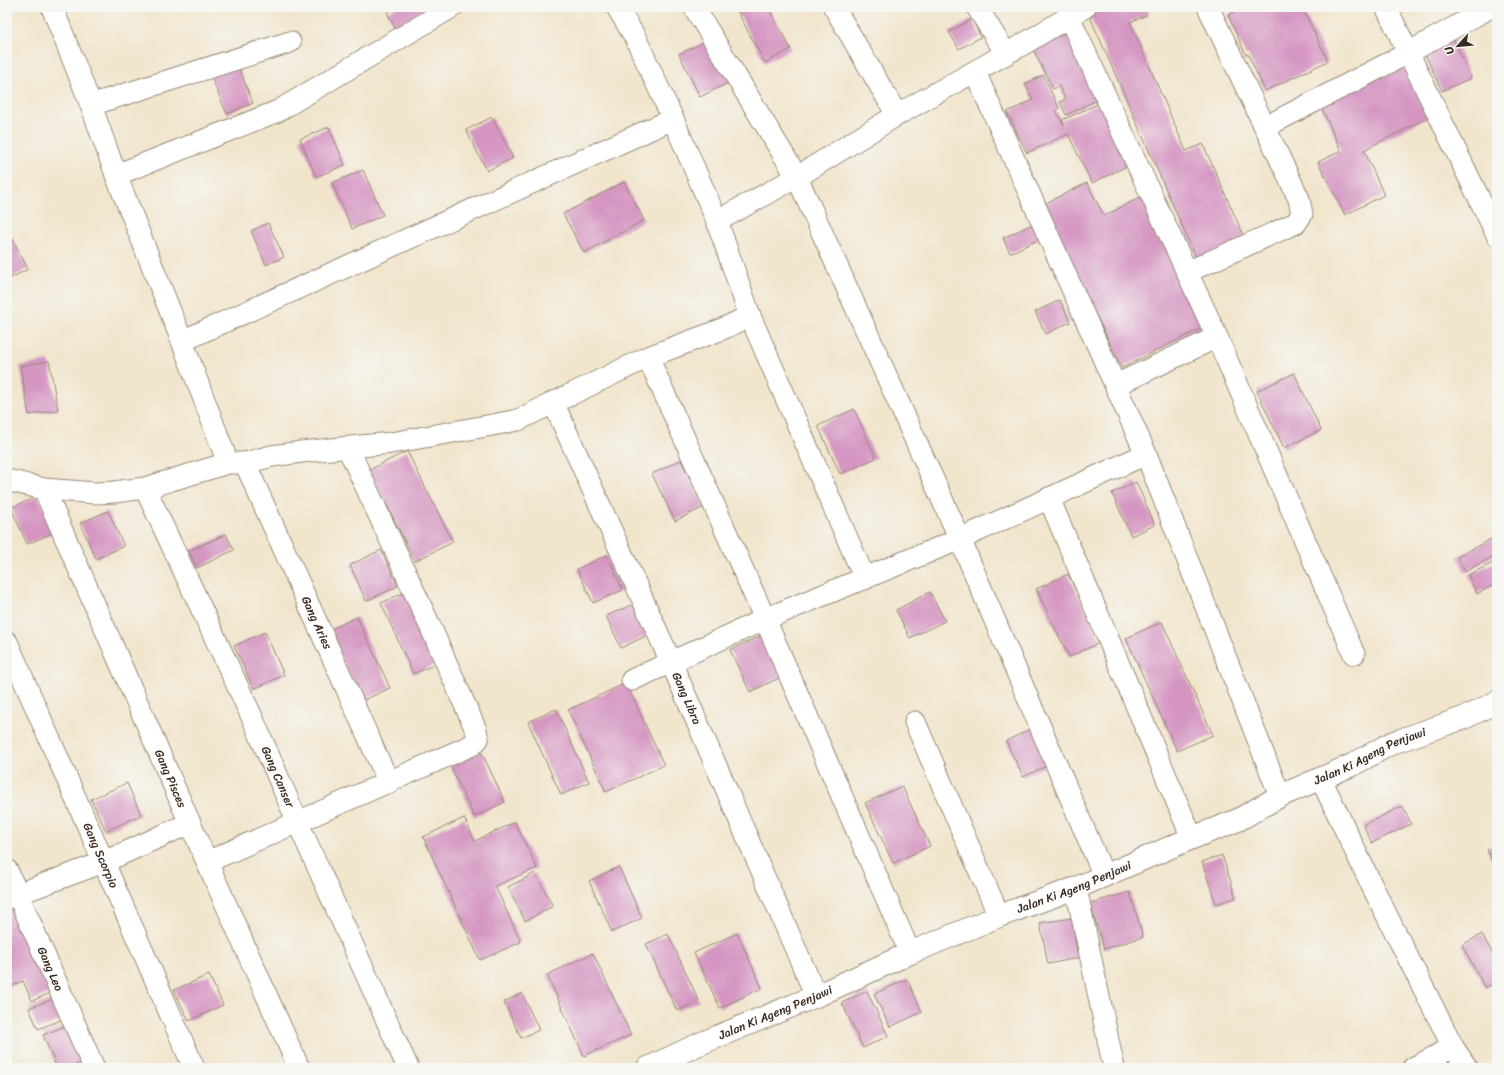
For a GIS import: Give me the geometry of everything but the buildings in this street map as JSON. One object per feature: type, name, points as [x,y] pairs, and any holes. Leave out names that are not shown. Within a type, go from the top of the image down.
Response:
[{"type":"main road","name":"Jalan Ki Ageng Penjawi","points":[[648,1068],[697,1045],[816,996],[910,953],[1000,916],[1076,888],[1192,838],[1238,820],[1301,787],[1352,765],[1392,743],[1466,717],[1497,702]]},
{"type":"street","name":"Gang Aries","points":[[52,7],[91,105],[116,176],[182,341],[236,463],[389,783]]},
{"type":"street","points":[[116,176],[278,111],[452,7]]},
{"type":"street","points":[[617,7],[635,37],[673,119],[717,221],[750,316],[865,579]]},
{"type":"street","points":[[694,7],[797,178],[960,539],[1104,876]]},
{"type":"street","points":[[834,7],[897,115]]},
{"type":"street","points":[[977,7],[1006,54]]},
{"type":"street","points":[[1187,272],[1296,223],[1302,214],[1299,199],[1208,7]]},
{"type":"street","points":[[1386,7],[1497,235]]},
{"type":"street","points":[[1265,127],[1408,53],[1491,7]]},
{"type":"street","points":[[717,221],[797,178],[897,115],[976,72],[1077,12],[1187,272],[1217,337],[1354,654]]},
{"type":"street","points":[[91,105],[290,42]]},
{"type":"street","points":[[976,72],[1146,454],[1301,787],[1374,890],[1453,1047],[1467,1068]]},
{"type":"street","points":[[182,341],[673,119]]},
{"type":"street","points":[[7,480],[44,489],[95,493],[145,488],[236,463],[272,456],[391,443],[518,420],[648,357],[720,330],[750,316]]},
{"type":"street","points":[[1116,385],[1217,337]]},
{"type":"street","points":[[648,357],[765,619],[910,953]]},
{"type":"street","name":"Gang Libra","points":[[553,402],[671,662],[816,996]]},
{"type":"street","points":[[207,862],[389,783],[472,745],[478,739],[478,734],[431,628],[348,448]]},
{"type":"street","points":[[632,680],[765,619],[960,539],[1146,454]]},
{"type":"street","name":"Gang Canser","points":[[145,488],[252,717],[408,1068]]},
{"type":"street","name":"Gang Pisces","points":[[44,489],[299,1068]]},
{"type":"street","points":[[1049,498],[1192,838]]},
{"type":"street","name":"Gang Scorpio","points":[[7,642],[194,1068]]},
{"type":"street","points":[[915,722],[1000,916]]},
{"type":"street","points":[[12,896],[104,862],[190,823]]},
{"type":"street","name":"Gang Leo","points":[[7,870],[12,896],[94,1068]]},
{"type":"street","points":[[1076,888],[1114,1068]]},
{"type":"street","points":[[1413,1068],[1453,1047]]}]
